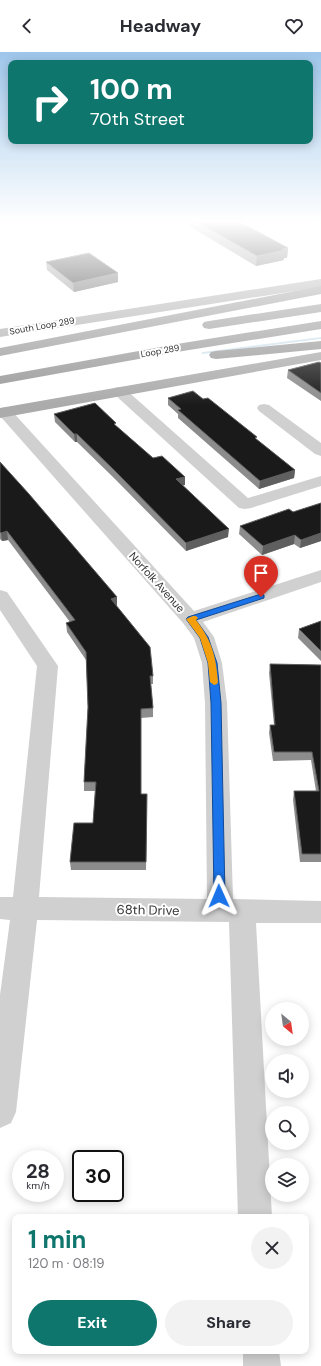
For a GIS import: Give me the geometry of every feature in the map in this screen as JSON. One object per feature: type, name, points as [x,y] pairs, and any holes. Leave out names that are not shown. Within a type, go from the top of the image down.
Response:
[{"type":"highway","points":[[0,352],[321,290]]},
{"type":"highway","points":[[200,327],[321,308]]},
{"type":"highway","name":"Loop 289","points":[[0,380],[183,347],[321,325]]},
{"type":"highway","name":"Loop 289","points":[[0,362],[185,329]]},
{"type":"highway","points":[[59,369],[138,363],[321,345]]},
{"type":"main road","name":"South Loop 289","points":[[0,333],[319,283]]},
{"type":"main road","points":[[3,413],[118,391],[321,356]]},
{"type":"street","points":[[118,391],[245,504],[321,481]]},
{"type":"street","points":[[264,408],[321,452]]},
{"type":"street","name":"Norfolk Avenue","points":[[3,413],[190,619],[204,637],[213,669],[216,703],[255,1214]]},
{"type":"street","points":[[190,619],[321,576]]},
{"type":"street","points":[[0,596],[48,666],[12,908],[0,1112]]},
{"type":"street","name":"68th Drive","points":[[12,908],[321,912]]},
{"type":"street","points":[[261,1354],[262,1366]]},
{"type":"building","points":[[319,362],[321,363],[321,393],[288,370]]},
{"type":"building","points":[[193,391],[203,399],[208,398],[295,470],[260,481],[178,410],[181,409],[168,398]]},
{"type":"building","points":[[95,403],[116,423],[114,424],[153,458],[162,456],[185,477],[176,479],[229,529],[186,543],[114,470],[54,414]]},
{"type":"building","points":[[0,462],[117,597],[111,599],[150,647],[153,676],[150,676],[153,708],[141,709],[141,794],[147,794],[146,862],[70,862],[74,823],[93,823],[96,782],[84,782],[88,707],[86,652],[66,623],[75,620],[7,531],[0,532]]},
{"type":"building","points":[[321,503],[321,533],[301,540],[295,535],[263,546],[240,526],[289,509],[293,512]]},
{"type":"building","points":[[321,621],[321,651],[299,629]]},
{"type":"building","points":[[270,664],[321,665],[321,854],[302,854],[294,791],[319,791],[312,752],[274,752],[270,725],[275,725]]},
{"type":"waterway","points":[[203,353],[321,338]]},
{"type":"slow traffic","points":[[193,618],[190,619],[204,637],[212,663],[214,682]]},
{"type":"route","points":[[219,896],[216,703],[212,663],[204,637],[190,619],[261,597]]}]
